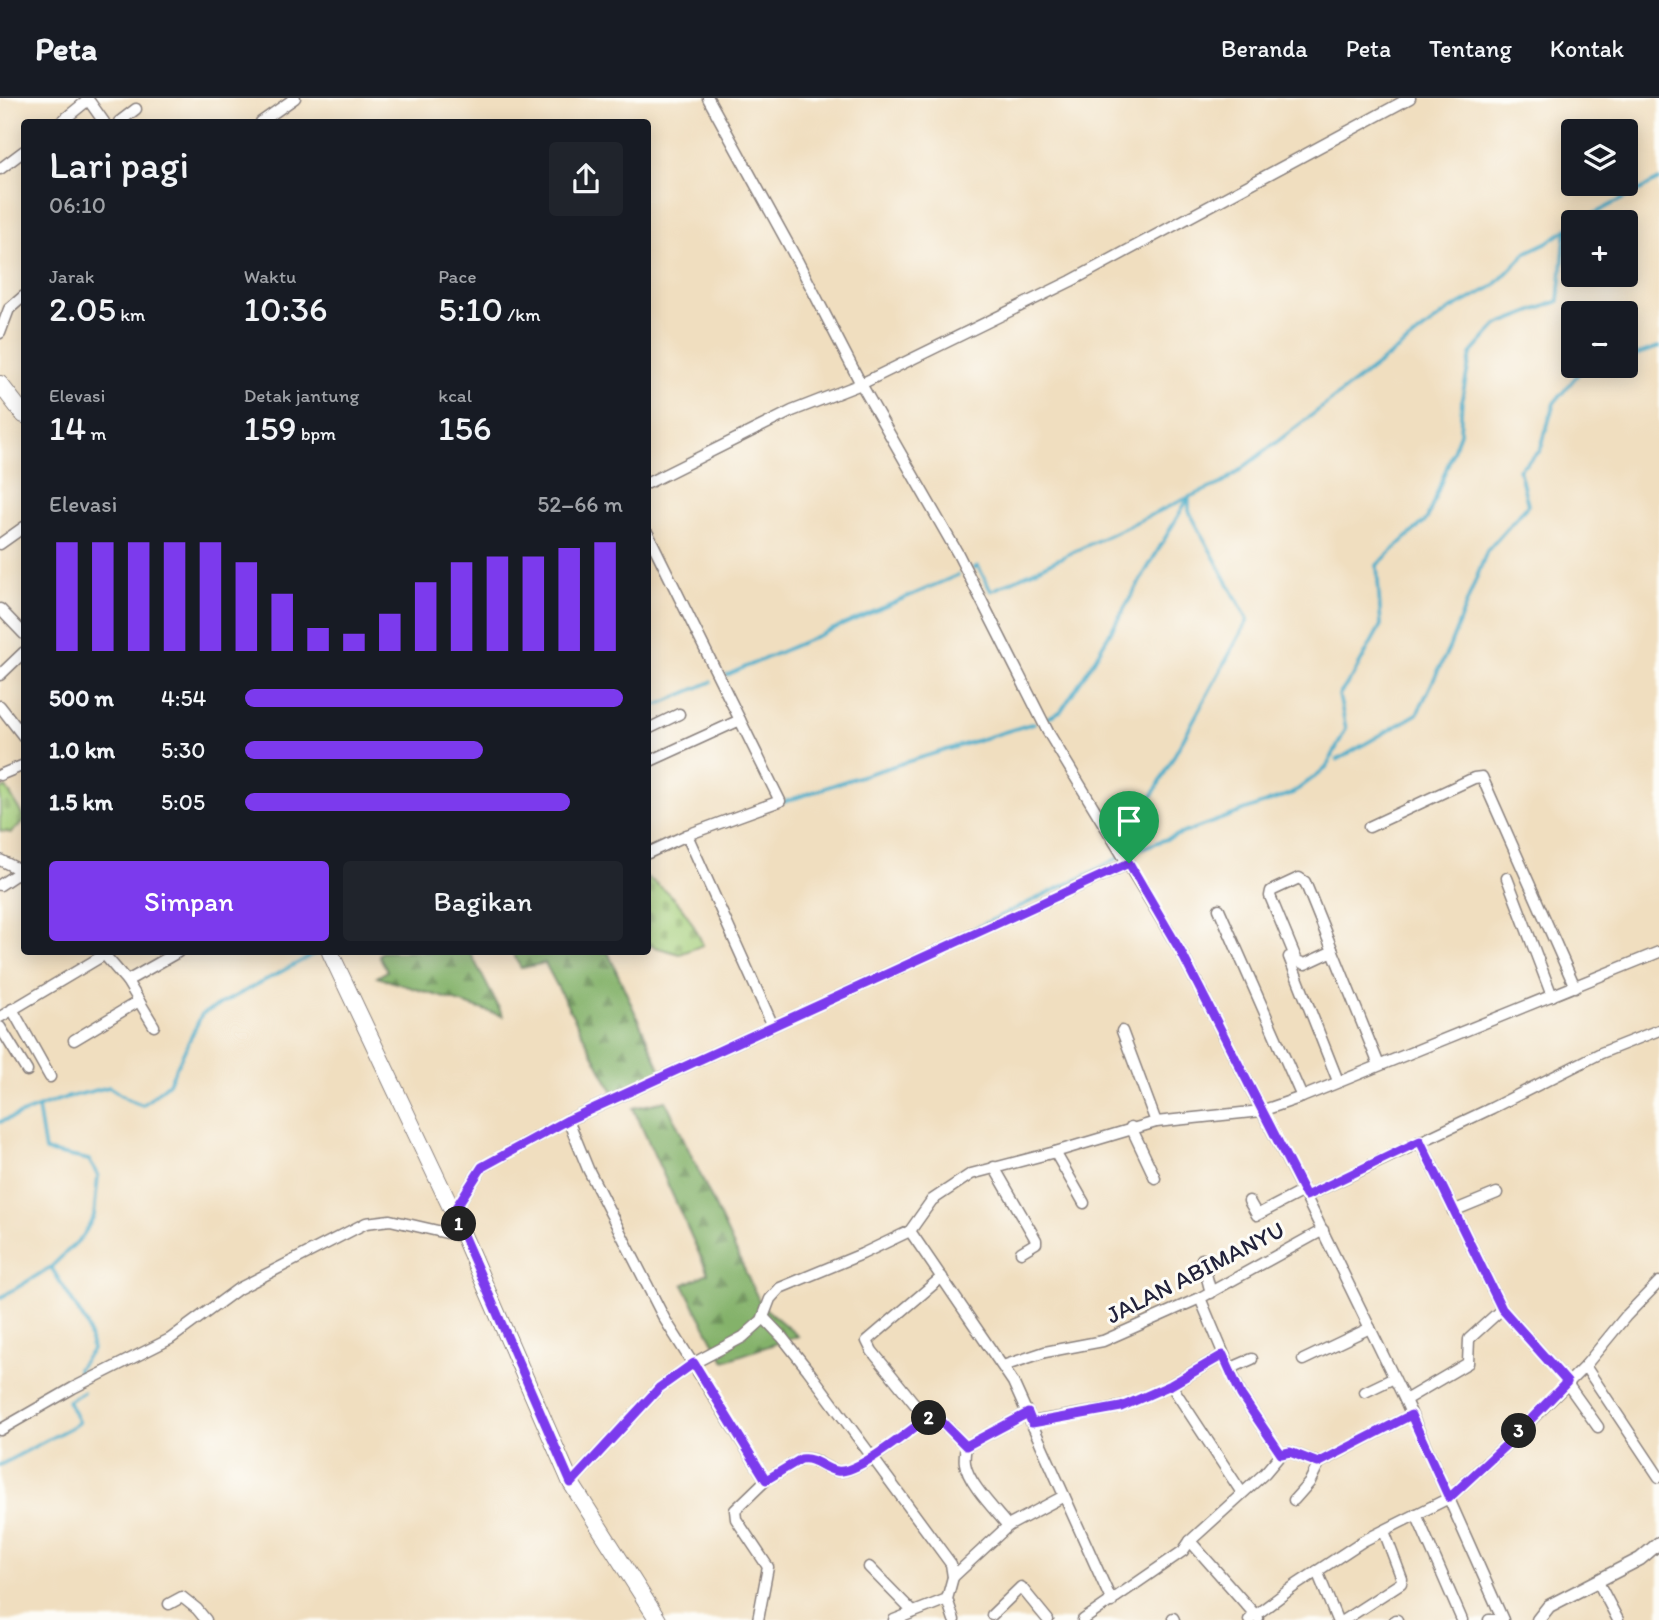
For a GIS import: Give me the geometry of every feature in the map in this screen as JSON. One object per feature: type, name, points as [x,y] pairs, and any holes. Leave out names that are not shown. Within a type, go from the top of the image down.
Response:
[{"type":"main road","points":[[0,384],[21,411]]},
{"type":"main road","points":[[331,955],[453,1212],[571,1483],[658,1620]]},
{"type":"street","points":[[265,119],[295,98]]},
{"type":"street","points":[[708,98],[861,384],[958,554],[1048,732],[1181,952],[1305,1194],[1394,1377],[1503,1620]]},
{"type":"street","points":[[651,482],[792,411],[861,384],[1071,281],[1410,98]]},
{"type":"street","points":[[65,119],[88,99],[102,119]]},
{"type":"street","points":[[123,119],[136,109]]},
{"type":"street","points":[[0,169],[21,153]]},
{"type":"street","points":[[0,332],[9,309],[21,299]]},
{"type":"street","points":[[0,544],[21,529]]},
{"type":"street","points":[[651,540],[780,801],[687,835],[651,852]]},
{"type":"street","points":[[0,609],[21,631]]},
{"type":"street","points":[[2,670],[21,654]]},
{"type":"street","points":[[0,706],[21,733]]},
{"type":"street","points":[[651,728],[679,714]]},
{"type":"street","points":[[651,757],[740,720]]},
{"type":"street","points":[[0,775],[21,766]]},
{"type":"street","points":[[1368,827],[1474,778],[1482,777],[1576,987]]},
{"type":"street","points":[[687,835],[773,1026]]},
{"type":"street","points":[[0,860],[21,869]]},
{"type":"street","points":[[453,1212],[482,1167],[568,1120],[1129,863]]},
{"type":"street","points":[[0,885],[21,871]]},
{"type":"street","points":[[1333,951],[1305,964],[1297,961],[1270,891],[1299,878],[1304,880],[1333,951],[1379,1065]]},
{"type":"street","points":[[1507,878],[1552,996]]},
{"type":"street","points":[[1264,894],[1338,1081]]},
{"type":"street","points":[[1219,909],[1302,1097]]},
{"type":"street","points":[[571,1483],[659,1388],[694,1363],[743,1337],[764,1318],[770,1299],[780,1288],[910,1231],[932,1200],[971,1174],[1055,1152],[1131,1127],[1261,1111],[1302,1097],[1659,952]]},
{"type":"street","points":[[0,1017],[100,955]]},
{"type":"street","points":[[105,955],[127,981],[154,1026]]},
{"type":"street","points":[[127,981],[173,955]]},
{"type":"street","points":[[74,1040],[139,1001]]},
{"type":"street","points":[[12,1009],[50,1077]]},
{"type":"street","points":[[0,1027],[27,1071]]},
{"type":"street","points":[[1249,1201],[1257,1216],[1492,1108],[1601,1053],[1659,1030]]},
{"type":"street","points":[[1122,1031],[1156,1122]]},
{"type":"street","points":[[568,1120],[589,1170],[664,1318],[766,1480]]},
{"type":"street","points":[[1131,1127],[1155,1178]]},
{"type":"street","points":[[1420,1141],[1502,1309],[1567,1382],[1598,1427]]},
{"type":"street","points":[[1055,1152],[1084,1203]]},
{"type":"street","points":[[994,1167],[1037,1240],[1021,1252]]},
{"type":"street","points":[[1452,1211],[1497,1193]]},
{"type":"street","points":[[0,1430],[73,1388],[170,1339],[238,1289],[366,1223],[390,1220],[464,1237]]},
{"type":"street","name":"JALAN ABIMANYU","points":[[1003,1366],[1045,1352],[1103,1341],[1205,1295],[1323,1230]]},
{"type":"street","points":[[910,1231],[1013,1382],[1112,1602]]},
{"type":"street","points":[[1202,1259],[1205,1295],[1223,1355],[1241,1395],[1281,1454]]},
{"type":"street","points":[[926,1419],[867,1341],[942,1277]]},
{"type":"street","points":[[1191,1541],[1255,1618],[1317,1571],[1363,1541],[1449,1498],[1585,1366],[1626,1316],[1659,1282]]},
{"type":"street","points":[[1405,1400],[1468,1363],[1469,1339],[1502,1309]]},
{"type":"street","points":[[764,1318],[795,1352],[951,1564],[953,1577],[947,1599],[954,1620]]},
{"type":"street","points":[[1303,1360],[1370,1328]]},
{"type":"street","points":[[966,1446],[1030,1418],[1111,1410],[1171,1385],[1223,1355]]},
{"type":"street","points":[[1229,1369],[1252,1359]]},
{"type":"street","points":[[1585,1366],[1659,1477]]},
{"type":"street","points":[[1365,1392],[1394,1377]]},
{"type":"street","points":[[1171,1385],[1242,1493]]},
{"type":"street","points":[[1294,1500],[1309,1483],[1318,1463],[1411,1415]]},
{"type":"street","points":[[758,1620],[768,1567],[736,1519],[735,1510],[766,1480],[801,1459],[814,1459],[841,1472],[873,1457],[932,1417],[942,1422],[966,1446],[966,1469],[985,1499],[1008,1526]]},
{"type":"street","points":[[1083,1620],[1183,1551],[1265,1473],[1281,1454],[1290,1452],[1318,1463]]},
{"type":"street","points":[[953,1577],[1008,1526],[1064,1496]]},
{"type":"street","points":[[1416,1514],[1462,1620]]},
{"type":"street","points":[[1344,1620],[1401,1583],[1402,1578],[1384,1531]]},
{"type":"street","points":[[1538,1620],[1549,1606],[1640,1559],[1659,1543]]},
{"type":"street","points":[[869,1567],[913,1612]]},
{"type":"street","points":[[1317,1571],[1337,1620]]},
{"type":"street","points":[[1598,1582],[1618,1620]]},
{"type":"street","points":[[992,1615],[1021,1587],[1048,1620]]},
{"type":"street","points":[[169,1604],[182,1597],[206,1620]]},
{"type":"street","points":[[894,1620],[947,1599]]},
{"type":"green space","points":[[6,787],[21,813],[21,824],[11,833],[0,831],[0,790]]},
{"type":"green space","points":[[651,880],[681,907],[703,945],[680,954],[651,946]]},
{"type":"green space","points":[[379,955],[472,955],[503,1016],[377,977],[387,971]]},
{"type":"green space","points":[[514,955],[609,955],[663,1075],[614,1094],[545,963],[521,968]]},
{"type":"green space","points":[[666,1101],[761,1305],[798,1336],[724,1361],[683,1285],[708,1273],[633,1108]]},
{"type":"waterway","points":[[1601,210],[1659,180]]},
{"type":"waterway","points":[[1045,719],[1061,711],[1093,662],[1189,497],[1223,483],[1448,311],[1494,286],[1527,252],[1561,233]]},
{"type":"waterway","points":[[1131,852],[1293,793],[1326,768],[1346,729],[1339,695],[1353,676],[1381,625],[1377,565],[1427,519],[1460,433],[1462,398],[1471,354],[1497,325],[1559,301],[1561,280]]},
{"type":"waterway","points":[[1638,354],[1659,347]]},
{"type":"waterway","points":[[1337,760],[1417,714],[1449,648],[1487,551],[1528,505],[1519,469],[1540,451],[1554,403],[1575,378]]},
{"type":"waterway","points":[[974,568],[978,566],[991,591],[1189,497],[1189,511],[1248,620],[1127,846]]},
{"type":"waterway","points":[[727,675],[958,575]]},
{"type":"waterway","points":[[651,708],[711,682]]},
{"type":"waterway","points":[[784,802],[1034,723]]},
{"type":"waterway","points":[[975,928],[1122,856]]},
{"type":"waterway","points":[[0,1122],[61,1099],[109,1087],[127,1099],[143,1105],[169,1083],[202,1014],[312,955]]},
{"type":"waterway","points":[[38,1108],[45,1151],[89,1160],[98,1176],[94,1216],[83,1236],[51,1267],[87,1325],[92,1350],[78,1368],[79,1375]]},
{"type":"waterway","points":[[0,1298],[51,1267]]},
{"type":"waterway","points":[[0,1465],[79,1423],[68,1401],[83,1392]]},
{"type":"route","points":[[1129,863],[1181,952],[1306,1196],[1420,1141],[1502,1309],[1567,1382],[1507,1444],[1449,1498],[1411,1415],[1318,1463],[1290,1452],[1281,1454],[1241,1395],[1223,1355],[1171,1385],[1111,1410],[1032,1423],[1028,1413],[966,1446],[942,1422],[932,1417],[873,1457],[846,1471],[835,1471],[808,1458],[801,1459],[766,1480],[694,1363],[659,1388],[571,1483],[453,1212],[482,1167],[568,1120],[1129,863]]}]
